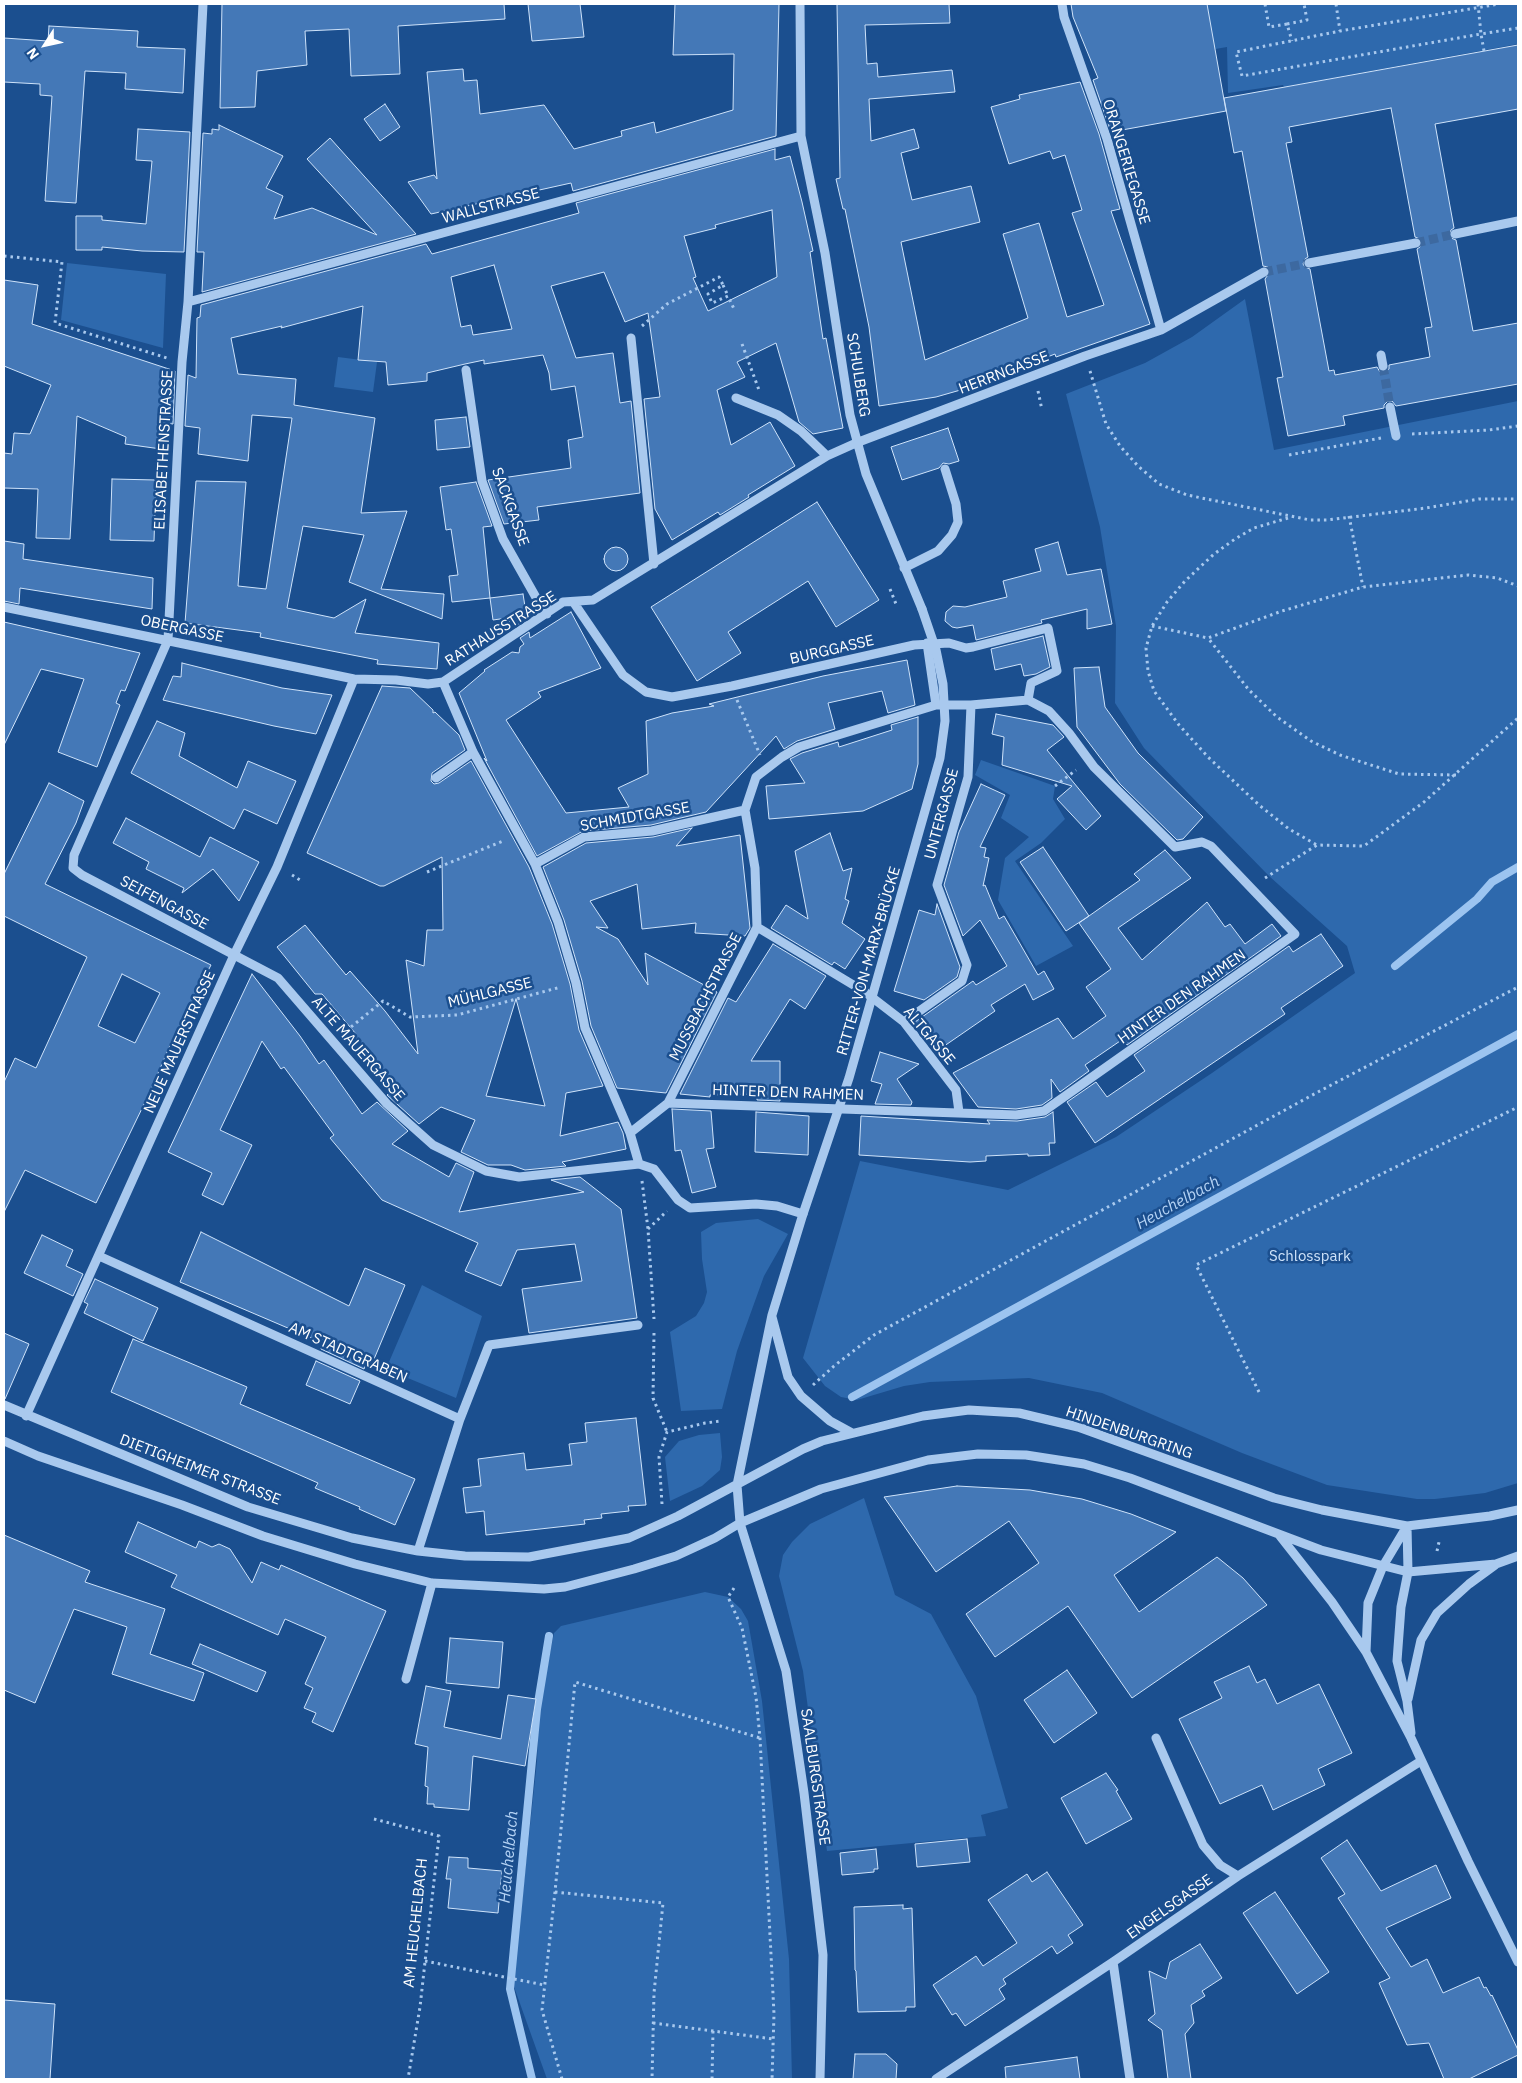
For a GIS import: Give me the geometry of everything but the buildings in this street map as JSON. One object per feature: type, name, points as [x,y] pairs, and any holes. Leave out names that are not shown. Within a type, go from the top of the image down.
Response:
[{"type":"street","name":"ELISABETHENSTRASSE","points":[[82,875],[73,868],[74,855],[168,640],[182,362],[188,302],[204,4]]},
{"type":"street","name":"SCHULBERG","points":[[800,4],[801,136],[825,253],[850,415],[856,443],[866,474],[922,609]]},
{"type":"street","name":"ORANGERIEGASSE","points":[[1062,4],[1064,17],[1110,148],[1161,330]]},
{"type":"street","name":"WALLSTRASSE","points":[[188,302],[801,136]]},
{"type":"street","points":[[1455,234],[1518,221]]},
{"type":"street","points":[[1309,263],[1416,242]]},
{"type":"street","name":"HERRNGASSE","points":[[856,443],[1085,356],[1161,330],[1264,272]]},
{"type":"street","points":[[632,338],[654,564]]},
{"type":"street","points":[[1382,355],[1383,366]]},
{"type":"street","name":"SACKGASSE","points":[[466,370],[482,481],[504,539],[538,602],[548,614]]},
{"type":"street","points":[[736,398],[778,416],[801,432],[827,456]]},
{"type":"street","points":[[1390,407],[1396,436]]},
{"type":"street","name":"RATHAUSSTRASSE","points":[[354,679],[396,680],[428,684],[443,682],[548,614],[563,602],[574,603],[593,600],[827,456],[856,443]]},
{"type":"street","points":[[904,568],[938,551],[952,535],[958,522],[952,487],[945,469]]},
{"type":"street","name":"BURGGASSE","points":[[574,603],[623,675],[646,692],[672,697],[732,686],[927,643],[949,643],[966,648],[1048,628],[1057,671],[1031,683],[1028,700]]},
{"type":"street","name":"OBERGASSE","points":[[4,607],[354,679]]},
{"type":"street","name":"RITTER-VON-MARX-BRÜCKE","points":[[737,1485],[772,1315],[803,1214],[849,1078],[940,758],[946,721],[943,684],[936,650],[922,609]]},
{"type":"street","points":[[927,643],[936,705]]},
{"type":"street","name":"NEUE MAUERSTRASSE","points":[[26,1416],[234,955],[277,867],[354,679]]},
{"type":"street","points":[[443,682],[473,752],[535,864],[558,922],[576,983],[585,1028],[630,1133],[639,1164],[654,1169],[678,1200],[690,1208],[756,1204],[777,1206],[803,1214]]},
{"type":"street","points":[[766,769],[799,747],[936,705],[972,705],[1028,700]]},
{"type":"street","name":"HINTER DEN RAHMEN","points":[[668,1103],[1016,1115],[1044,1111],[1295,934],[1211,846],[1202,842],[1175,847],[1089,760],[1049,711],[1028,700]]},
{"type":"street","name":"UNTERGASSE","points":[[904,1022],[962,981],[967,965],[937,884],[968,777],[972,705]]},
{"type":"street","points":[[436,778],[473,752]]},
{"type":"street","name":"MUSSBACHSTRASSE","points":[[630,1133],[668,1103],[757,927],[754,868],[745,810],[756,778],[766,769]]},
{"type":"street","name":"SCHMIDTGASSE","points":[[535,864],[584,837],[652,831],[745,810]]},
{"type":"street","name":"SEIFENGASSE","points":[[82,875],[234,955]]},
{"type":"street","name":"ALTGASSE","points":[[757,927],[865,992],[904,1022],[956,1090],[959,1112]]},
{"type":"street","name":"ALTE MAUERGASSE","points":[[234,955],[278,978],[387,1104],[433,1145],[486,1172],[519,1177],[639,1164]]},
{"type":"street","name":"AM STADTGRABEN","points":[[99,1256],[460,1419]]},
{"type":"street","points":[[772,1315],[788,1377],[801,1396],[830,1421],[852,1433]]},
{"type":"street","points":[[418,1551],[460,1419],[489,1345],[638,1325]]},
{"type":"street","name":"DIETIGHEIMER STRASSE","points":[[4,1405],[26,1416],[248,1507],[352,1538],[418,1551],[465,1556],[529,1557],[629,1538],[678,1516],[737,1485]]},
{"type":"street","name":"HINDENBURGRING","points":[[737,1485],[804,1449],[852,1433],[923,1416],[969,1410],[1019,1413],[1078,1428],[1274,1498],[1322,1510],[1407,1526],[1490,1516],[1518,1510]]},
{"type":"street","points":[[4,1441],[38,1456],[182,1505],[263,1536],[355,1564],[432,1584],[544,1589],[565,1587],[634,1570],[676,1556],[715,1538],[740,1523],[821,1489],[928,1460],[988,1454],[1026,1455],[1084,1464],[1130,1478],[1321,1550],[1408,1572],[1496,1564],[1518,1556]]},
{"type":"street","name":"SAALBURGSTRASSE","points":[[737,1485],[740,1523],[786,1672],[804,1793],[823,1955],[820,2079]]},
{"type":"street","points":[[1366,1652],[1368,1603],[1383,1566],[1407,1526]]},
{"type":"street","points":[[1407,1526],[1408,1572],[1401,1607],[1397,1662],[1408,1702],[1411,1738]]},
{"type":"street","points":[[1280,1535],[1332,1602],[1366,1652],[1411,1738],[1518,1962]]},
{"type":"street","points":[[1408,1702],[1421,1640],[1437,1613],[1469,1584],[1496,1564]]},
{"type":"street","points":[[406,1679],[432,1584]]},
{"type":"street","points":[[1156,1738],[1203,1845],[1220,1865],[1238,1876]]},
{"type":"street","name":"ENGELSGASSE","points":[[936,2079],[1113,1962],[1238,1876],[1421,1761]]},
{"type":"street","points":[[1113,1962],[1130,2079]]},
{"type":"path","points":[[1265,4],[1269,27],[1307,20],[1304,4]]},
{"type":"path","points":[[1336,4],[1340,31]]},
{"type":"path","points":[[1499,4],[1478,5],[1236,52],[1242,76],[1518,28]]},
{"type":"path","points":[[1478,5],[1484,51]]},
{"type":"path","points":[[1287,24],[1292,41]]},
{"type":"path","points":[[4,256],[62,262],[55,323],[182,362]]},
{"type":"path","points":[[632,338],[643,325],[667,304],[719,277],[734,309]]},
{"type":"path","points":[[722,285],[708,294],[712,303],[728,296]]},
{"type":"path","points":[[742,344],[759,388],[762,409]]},
{"type":"path","points":[[1085,356],[1106,424],[1120,446],[1159,484],[1188,495],[1291,518],[1327,520],[1426,508],[1479,499],[1518,500]]},
{"type":"path","points":[[1349,516],[1363,587]]},
{"type":"path","points":[[1291,518],[1254,528],[1214,554],[1185,581],[1168,602],[1152,626],[1146,648],[1148,671],[1154,691],[1179,725],[1224,773],[1259,805],[1289,829],[1317,845],[1364,846],[1424,802],[1518,718]]},
{"type":"path","points":[[1152,626],[1208,638],[1282,611],[1363,587],[1468,575],[1497,578],[1518,586]]},
{"type":"path","points":[[890,589],[896,604]]},
{"type":"path","points":[[1208,638],[1249,690],[1276,717],[1311,741],[1340,755],[1398,774],[1456,775]]},
{"type":"path","points":[[745,718],[766,769]]},
{"type":"path","points":[[1056,786],[1089,760]]},
{"type":"path","points":[[427,872],[520,835]]},
{"type":"path","points":[[1269,876],[1317,845]]},
{"type":"path","name":"MÜHLGASSE","points":[[333,1041],[383,1001],[410,1017],[457,1015],[576,983]]},
{"type":"path","points":[[814,1384],[874,1335],[1316,1093],[1518,987]]},
{"type":"path","points":[[1259,1392],[1196,1265],[1518,1107]]},
{"type":"path","points":[[639,1164],[648,1230],[654,1307],[653,1398],[667,1432],[659,1457],[662,1504]]},
{"type":"path","points":[[648,1230],[678,1200]]},
{"type":"path","points":[[667,1432],[721,1421]]},
{"type":"path","points":[[1437,1552],[1440,1542]]},
{"type":"path","points":[[734,1588],[728,1597],[742,1628],[756,1697],[760,1738],[770,1905],[774,2014],[772,2079]]},
{"type":"path","points":[[562,2079],[542,2010],[575,1682],[760,1738]]},
{"type":"path","name":"AM HEUCHELBACH","points":[[374,1819],[439,1836],[426,1961],[408,2079]]},
{"type":"path","points":[[555,1892],[663,1903],[654,1994],[652,2079]]},
{"type":"path","points":[[426,1961],[544,1985]]},
{"type":"path","points":[[653,2023],[773,2039]]},
{"type":"path","points":[[712,2079],[713,2031]]},
{"type":"green space","points":[[1114,4],[1518,4],[1518,44],[1284,87],[1283,85],[1228,93],[1227,47],[1122,65]]},
{"type":"green space","points":[[67,263],[166,274],[163,348],[61,320]]},
{"type":"green space","name":"Schlosspark","points":[[1245,299],[1274,450],[1518,401],[1518,1483],[1485,1493],[1435,1499],[1417,1499],[1327,1485],[1242,1453],[1102,1393],[1029,1378],[930,1382],[904,1386],[857,1400],[841,1397],[825,1386],[803,1358],[860,1161],[1008,1190],[1116,1137],[1212,1073],[1355,973],[1347,946],[1269,876],[1144,748],[1115,703],[1116,626],[1100,527],[1066,394],[1145,363],[1192,337]]},
{"type":"green space","points":[[338,357],[377,362],[373,392],[334,387]]},
{"type":"green space","points":[[981,760],[1055,786],[1053,799],[1065,819],[1041,843],[1015,861],[1073,946],[1036,966],[998,900],[1005,858],[1029,837],[1001,818],[1010,795],[975,775]]},
{"type":"green space","points":[[758,1219],[788,1234],[764,1276],[737,1351],[722,1409],[681,1411],[670,1332],[696,1316],[704,1303],[707,1292],[702,1259],[701,1232],[716,1223]]},
{"type":"green space","points":[[422,1285],[482,1316],[456,1398],[386,1369]]},
{"type":"green space","points":[[720,1433],[722,1457],[720,1470],[702,1486],[670,1501],[665,1457],[679,1441],[699,1435]]},
{"type":"green space","points":[[864,1498],[895,1595],[931,1614],[976,1696],[1008,1808],[981,1815],[986,1836],[827,1851],[803,1671],[779,1576],[783,1555],[792,1542],[810,1524]]},
{"type":"green space","points":[[705,1592],[728,1597],[741,1609],[748,1621],[762,1701],[789,1959],[792,2079],[547,2079],[513,1984],[537,1761],[539,1710],[554,1633],[561,1626]]},
{"type":"waterway","points":[[1395,966],[1477,899],[1492,882],[1518,867]]},
{"type":"waterway","name":"Heuchelbach","points":[[852,1397],[1518,1034]]},
{"type":"waterway","name":"Heuchelbach","points":[[532,2079],[510,1989],[537,1709],[549,1636]]},
{"type":"tunnel","points":[[1416,243],[1455,234]]},
{"type":"tunnel","points":[[1264,272],[1309,263]]},
{"type":"tunnel","points":[[1383,366],[1390,407]]}]
